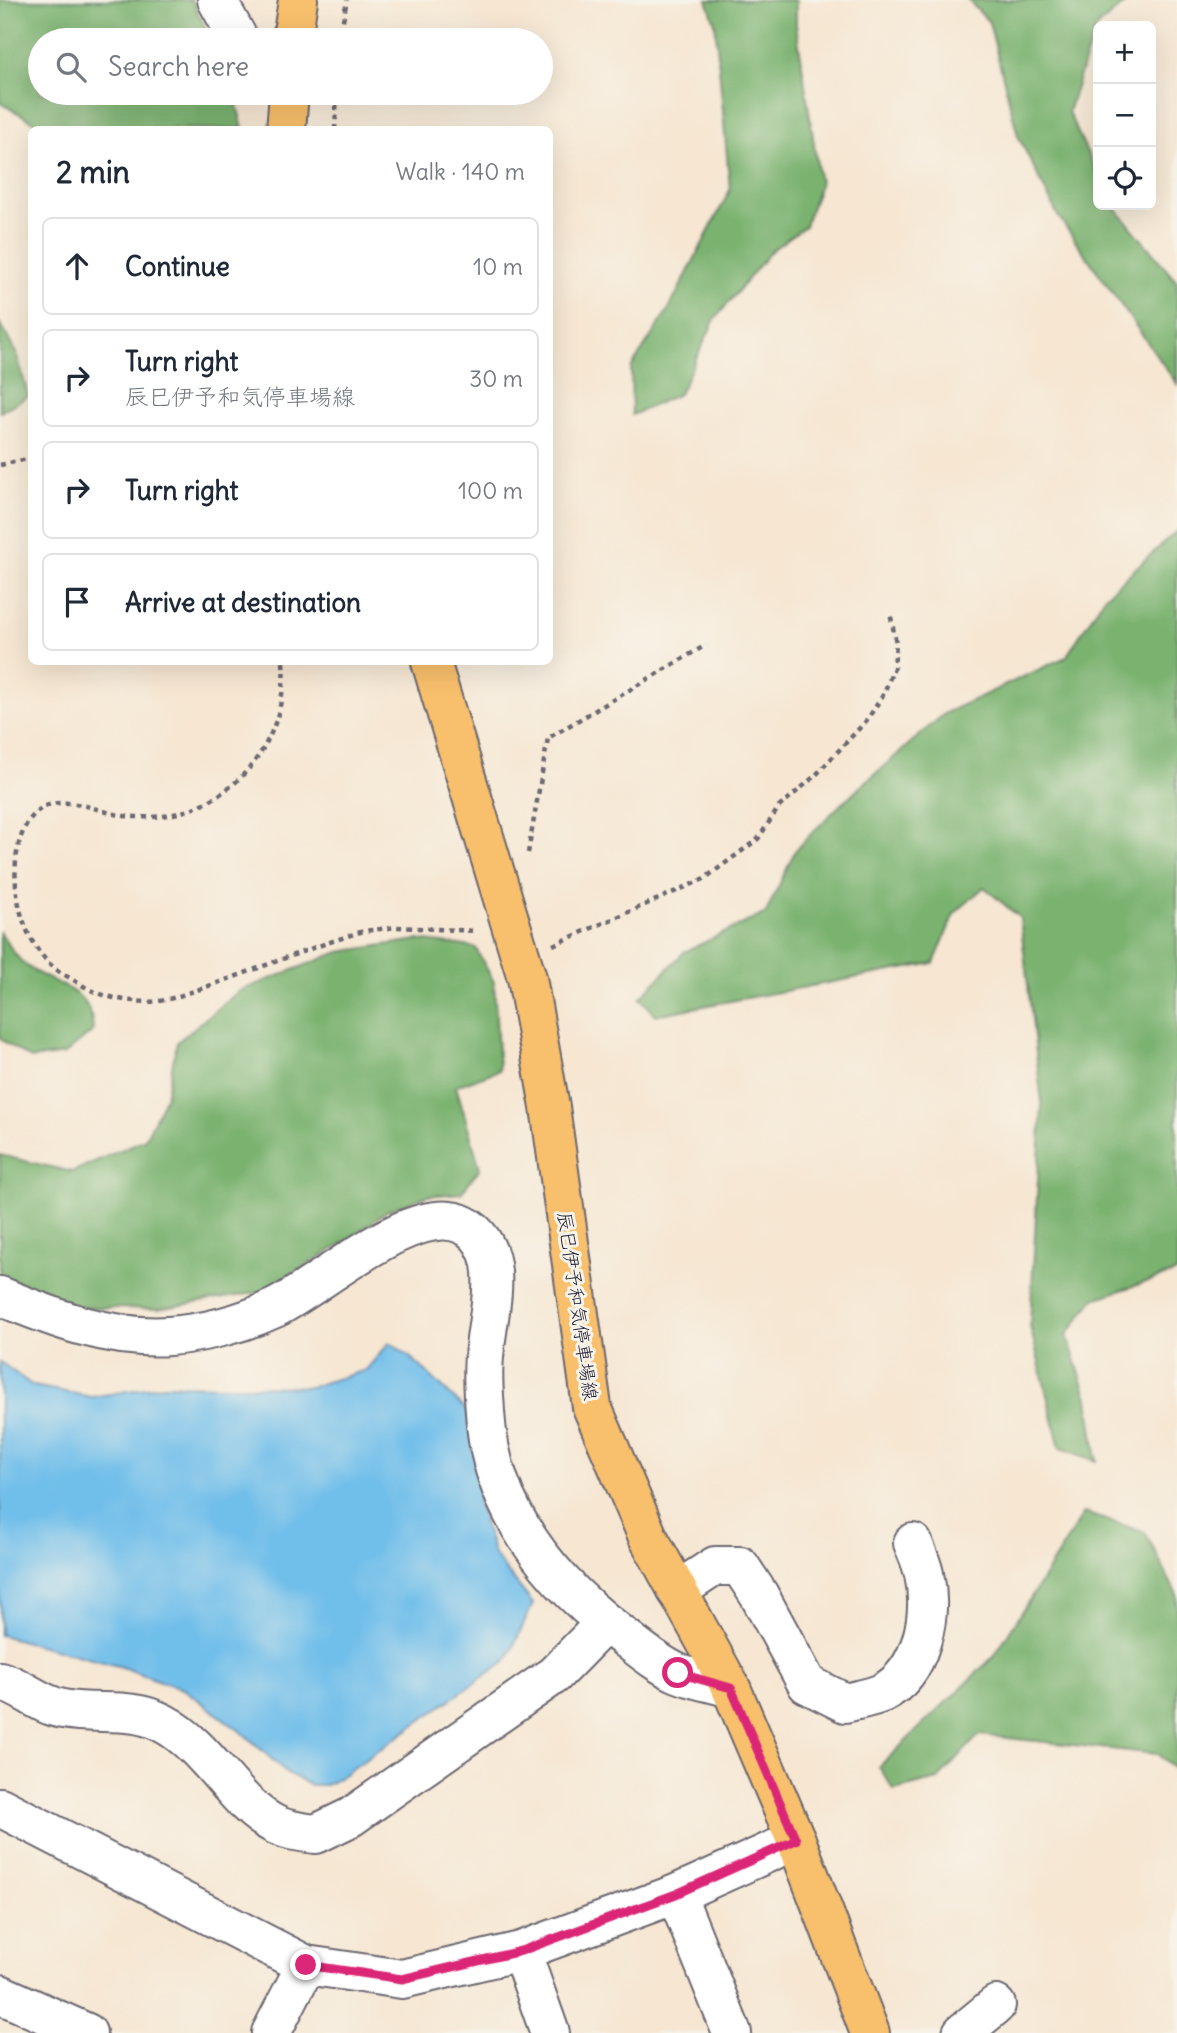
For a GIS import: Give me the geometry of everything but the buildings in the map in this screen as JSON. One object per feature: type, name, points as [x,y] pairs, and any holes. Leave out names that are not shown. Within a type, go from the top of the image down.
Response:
[{"type":"main road","points":[[294,28],[298,0]]},
{"type":"main road","name":"辰巳伊予和気停車場線","points":[[431,665],[517,944],[550,1107],[592,1407],[648,1537],[731,1688],[796,1840],[870,2033]]},
{"type":"street","points":[[217,0],[232,28]]},
{"type":"street","points":[[0,1296],[44,1314],[118,1335],[169,1336],[221,1327],[271,1310],[300,1295],[368,1250],[417,1224],[441,1220],[464,1225],[482,1239],[491,1266],[483,1360],[485,1416],[496,1472],[508,1507],[531,1548],[581,1604],[646,1654],[678,1673],[731,1688]]},
{"type":"street","points":[[677,1591],[715,1566],[740,1566],[759,1595],[807,1684],[845,1703],[881,1693],[906,1675],[918,1652],[926,1611],[924,1574],[913,1543]]},
{"type":"street","points":[[0,1681],[41,1703],[65,1710],[132,1713],[162,1723],[195,1744],[242,1796],[272,1823],[316,1834],[351,1817],[554,1675],[605,1623]]},
{"type":"street","points":[[0,1807],[306,1965],[402,1979],[521,1951],[676,1894],[796,1840]]},
{"type":"street","points":[[676,1894],[732,2033]]},
{"type":"street","points":[[521,1951],[550,2033]]},
{"type":"street","points":[[271,2033],[306,1965]]},
{"type":"street","points":[[0,1994],[87,2033]]},
{"type":"street","points":[[962,2033],[996,2005]]},
{"type":"path","points":[[341,28],[347,0]]},
{"type":"path","points":[[335,126],[336,105]]},
{"type":"path","points":[[0,465],[28,459]]},
{"type":"path","points":[[11,904],[30,940],[50,965],[87,989],[127,1000],[163,1000],[364,931],[397,927],[517,944],[704,879],[758,839],[779,807],[815,776],[867,720],[883,695],[894,668],[896,643],[890,612]]},
{"type":"path","points":[[499,887],[523,880],[548,738],[706,645]]},
{"type":"path","points":[[13,833],[34,812],[64,802],[138,816],[191,810],[214,799],[252,767],[265,749],[279,718],[283,665]]},
{"type":"green space","points":[[0,0],[192,0],[205,28],[28,28],[28,105],[237,105],[242,126],[42,126],[0,103]]},
{"type":"green space","points":[[707,0],[796,0],[796,25],[820,184],[805,226],[771,251],[715,319],[679,394],[632,415],[631,368],[670,307],[730,190],[715,23]]},
{"type":"green space","points":[[968,0],[1129,0],[1104,21],[1093,21],[1093,35],[1068,112],[1093,164],[1093,210],[1117,210],[1177,282],[1177,384],[1058,216],[1018,136],[989,22]]},
{"type":"green space","points":[[0,324],[17,354],[28,396],[0,412]]},
{"type":"green space","points":[[1177,531],[1177,1272],[1094,1299],[1067,1335],[1088,1398],[1097,1461],[1060,1448],[1030,1326],[1042,1104],[1020,918],[984,887],[954,914],[934,963],[656,1015],[640,998],[684,952],[766,913],[796,849],[844,801],[945,713],[1066,657],[1106,595]]},
{"type":"green space","points":[[0,932],[23,963],[68,988],[86,1004],[93,1031],[65,1054],[31,1059],[0,1039]]},
{"type":"green space","points":[[417,940],[475,947],[494,982],[499,1070],[456,1086],[480,1168],[461,1193],[427,1196],[387,1211],[341,1245],[261,1292],[159,1309],[63,1307],[0,1278],[0,1155],[72,1172],[145,1139],[166,1096],[177,1042],[239,991],[339,952]]},
{"type":"green space","points":[[1084,1513],[1145,1532],[1177,1595],[1177,1770],[1157,1754],[979,1735],[938,1779],[894,1790],[879,1767],[994,1656]]},
{"type":"water","points":[[390,1342],[416,1362],[467,1411],[480,1470],[478,1504],[494,1555],[533,1604],[507,1660],[339,1778],[326,1785],[310,1785],[287,1773],[244,1734],[185,1690],[122,1667],[0,1635],[0,1362],[33,1386],[92,1397],[164,1385],[310,1387],[366,1370]]},
{"type":"route","points":[[306,1965],[402,1979],[521,1951],[676,1894],[796,1840],[731,1688],[678,1673]]}]
